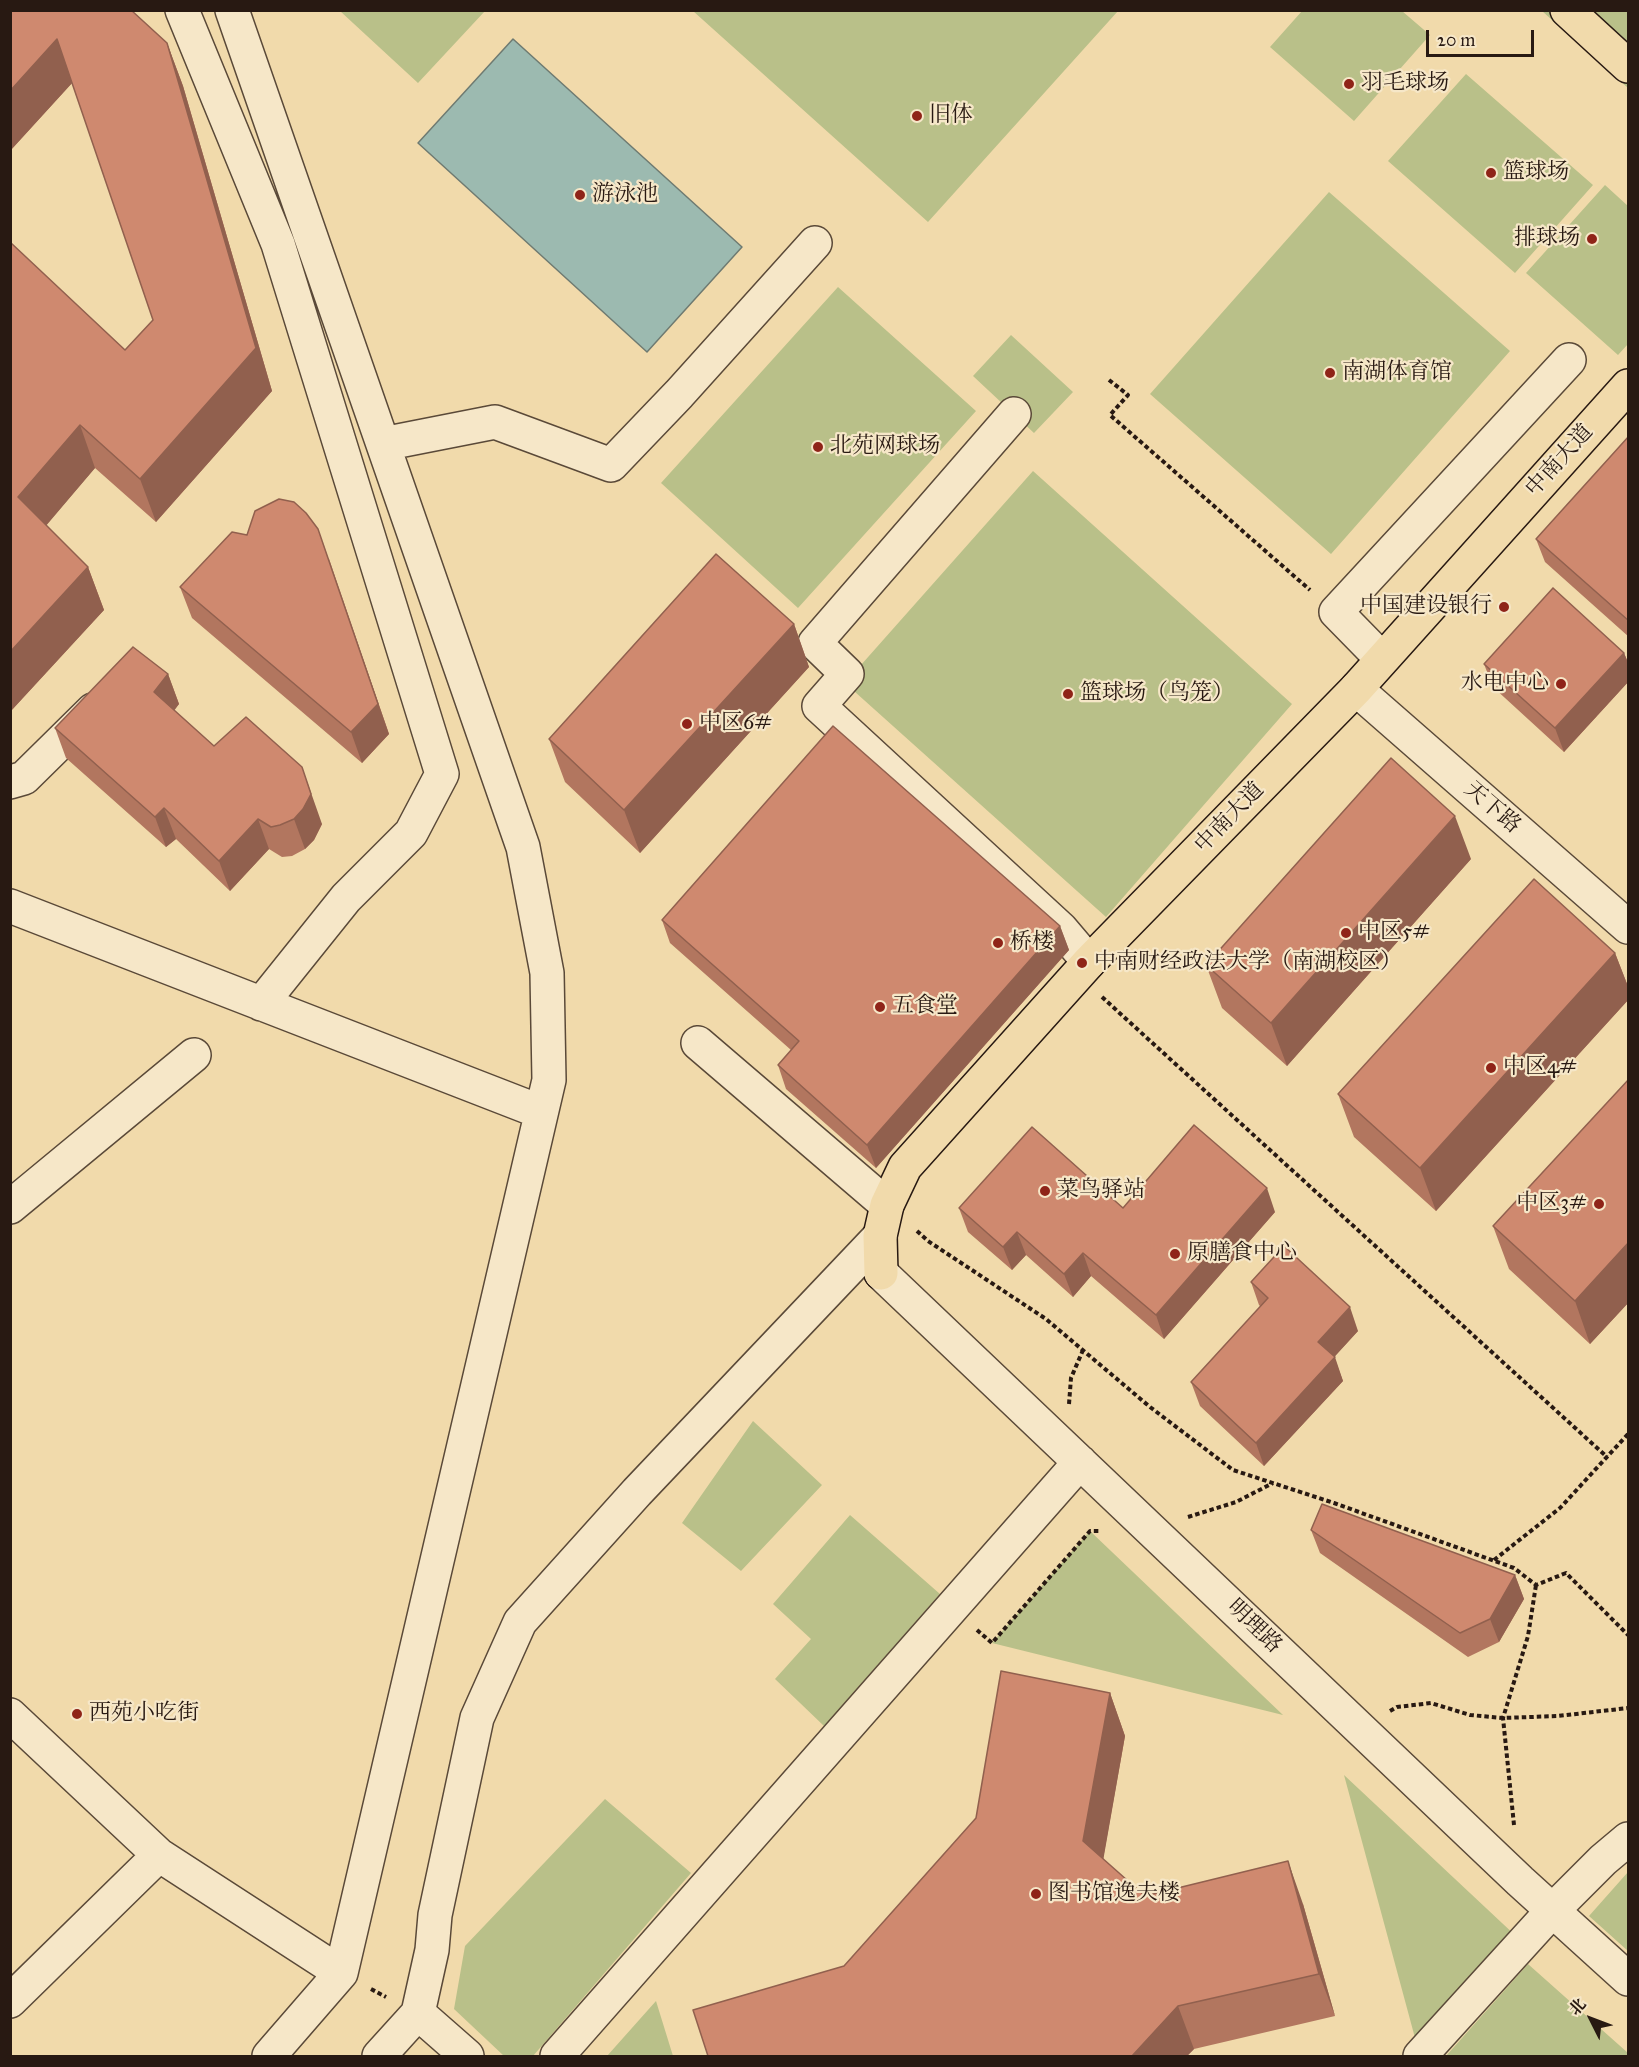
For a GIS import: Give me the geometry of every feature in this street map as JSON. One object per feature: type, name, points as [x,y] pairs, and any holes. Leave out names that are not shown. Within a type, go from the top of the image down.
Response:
[{"type":"main road","points":[[1567,10],[1629,66]]},
{"type":"main road","name":"中南大道","points":[[881,1273],[884,1221],[905,1167],[1084,969],[1356,689],[1629,386]]},
{"type":"street","points":[[182,10],[278,244],[442,774],[411,833],[346,898],[261,1004]]},
{"type":"street","points":[[232,10],[523,847],[547,973],[549,1080],[341,1973],[269,2056]]},
{"type":"street","points":[[383,444],[495,423],[611,465],[679,394],[815,243]]},
{"type":"street","points":[[1382,659],[1336,612],[1569,360]]},
{"type":"street","points":[[1014,414],[815,643],[847,674],[819,706],[1061,930],[1084,969]]},
{"type":"street","name":"天下路","points":[[1356,689],[1629,927]]},
{"type":"street","points":[[10,782],[24,778],[112,691]]},
{"type":"street","points":[[11,908],[542,1112]]},
{"type":"street","points":[[378,2056],[418,2013],[432,1950],[435,1915],[477,1718],[520,1622],[884,1221],[699,1043]]},
{"type":"street","points":[[10,1207],[194,1055]]},
{"type":"street","name":"明理路","points":[[881,1273],[1520,1881],[1629,1979]]},
{"type":"street","points":[[557,2056],[1080,1462]]},
{"type":"street","points":[[10,1715],[159,1855],[341,1973]]},
{"type":"street","points":[[1420,2056],[1552,1911],[1603,1860],[1629,1839]]},
{"type":"street","points":[[10,2001],[159,1855]]},
{"type":"street","points":[[418,2013],[467,2056]]},
{"type":"path","points":[[1109,380],[1128,395],[1110,416],[1336,612]]},
{"type":"path","points":[[1084,969],[1607,1457]]},
{"type":"path","points":[[884,1221],[928,1241],[1046,1319],[1150,1407],[1233,1470],[1494,1560],[1514,1568],[1536,1585]]},
{"type":"path","points":[[1494,1560],[1560,1508],[1629,1434]]},
{"type":"path","points":[[952,1608],[992,1642],[1090,1531],[1148,1527],[1236,1502],[1274,1483]]},
{"type":"path","points":[[1536,1585],[1566,1573],[1629,1635]]},
{"type":"path","points":[[1520,1881],[1503,1718],[1528,1636],[1536,1585]]},
{"type":"path","points":[[1360,1728],[1397,1707],[1431,1703],[1470,1715],[1503,1718],[1558,1716],[1629,1708]]},
{"type":"path","points":[[341,1973],[418,2013]]},
{"type":"green space","points":[[340,11],[485,11],[418,83]]},
{"type":"green space","name":"旧体","points":[[693,11],[1118,11],[928,222]]},
{"type":"green space","name":"羽毛球场","points":[[1302,11],[1402,11],[1430,35],[1354,121],[1270,47]]},
{"type":"green space","points":[[1542,11],[1628,11],[1628,88]]},
{"type":"green space","name":"篮球场","points":[[1466,74],[1593,185],[1515,273],[1388,161]]},
{"type":"green space","name":"排球场","points":[[1605,185],[1628,206],[1628,344],[1618,355],[1526,273]]},
{"type":"green space","name":"南湖体育馆","points":[[1329,192],[1510,351],[1331,554],[1150,394]]},
{"type":"green space","name":"北苑网球场","points":[[838,287],[976,411],[798,608],[661,483]]},
{"type":"green space","points":[[1011,335],[1073,392],[1034,433],[973,376]]},
{"type":"green space","name":"篮球场（鸟笼）","points":[[1033,471],[1292,704],[1106,917],[845,683]]},
{"type":"green space","points":[[753,1421],[822,1485],[741,1571],[682,1523]]},
{"type":"green space","points":[[850,1515],[940,1594],[824,1726],[775,1679],[811,1639],[773,1604]]},
{"type":"green space","points":[[1090,1531],[1283,1715],[992,1643]]},
{"type":"green space","points":[[1344,1775],[1518,1938],[1418,2049]]},
{"type":"green space","points":[[605,1799],[691,1873],[533,2056],[504,2056],[454,2009],[465,1946]]},
{"type":"green space","points":[[1628,1872],[1628,1951],[1589,1916]]},
{"type":"green space","points":[[1528,1964],[1628,2053],[1628,2056],[1446,2056]]},
{"type":"green space","points":[[656,2001],[673,2056],[607,2056]]},
{"type":"water","name":"游泳池","points":[[513,39],[742,247],[647,352],[418,143]]},
{"type":"building","points":[[10,10],[131,10],[167,43],[256,348],[140,479],[80,425],[18,497],[88,567],[10,652],[10,242],[125,350],[153,320],[57,39],[10,91]]},
{"type":"building","points":[[1629,436],[1629,621],[1536,539]]},
{"type":"building","points":[[279,499],[294,502],[318,529],[378,704],[351,732],[180,587],[232,532],[247,535],[255,511]]},
{"type":"building","points":[[716,554],[794,624],[624,810],[549,739]]},
{"type":"building","name":"水电中心","points":[[1553,588],[1624,653],[1555,728],[1484,664]]},
{"type":"building","points":[[133,647],[168,674],[154,692],[214,746],[246,717],[302,767],[311,794],[303,809],[294,819],[271,827],[258,819],[219,861],[164,808],[155,817],[55,728]]},
{"type":"building","name":"五食堂","points":[[833,726],[1060,926],[867,1145],[778,1065],[799,1041],[662,920]]},
{"type":"building","points":[[1391,758],[1455,816],[1271,1023],[1206,965]]},
{"type":"building","points":[[1534,879],[1615,953],[1420,1168],[1338,1094]]},
{"type":"building","points":[[1629,1079],[1629,1242],[1575,1301],[1493,1226]]},
{"type":"building","points":[[1194,1125],[1267,1188],[1156,1315],[1083,1253],[1064,1274],[1017,1232],[1003,1247],[959,1208],[1032,1127],[1123,1208]]},
{"type":"building","points":[[1284,1246],[1350,1307],[1318,1342],[1335,1357],[1256,1443],[1191,1382],[1268,1298],[1251,1282]]},
{"type":"building","points":[[1322,1504],[1515,1575],[1490,1619],[1460,1633],[1311,1530]]},
{"type":"building","name":"图书馆逸夫楼","points":[[1001,1671],[1110,1693],[1083,1841],[1145,1896],[1288,1861],[1319,1974],[1178,2006],[1132,2056],[708,2056],[693,2010],[844,1966],[976,1818]]},
{"type":"place","name":"羽毛球场","points":[[1349,84]]},
{"type":"place","name":"旧体","points":[[917,116]]},
{"type":"place","name":"篮球场","points":[[1491,173]]},
{"type":"place","name":"游泳池","points":[[580,195]]},
{"type":"place","name":"排球场","points":[[1592,239]]},
{"type":"place","name":"南湖体育馆","points":[[1330,373]]},
{"type":"place","name":"北苑网球场","points":[[818,447]]},
{"type":"place","name":"中国建设银行","points":[[1504,607]]},
{"type":"place","name":"水电中心","points":[[1561,684]]},
{"type":"place","name":"篮球场（鸟笼）","points":[[1068,694]]},
{"type":"place","name":"中区6#","points":[[687,724]]},
{"type":"place","name":"中区5#","points":[[1346,933]]},
{"type":"place","name":"桥楼","points":[[998,943]]},
{"type":"place","name":"中南财经政法大学（南湖校区）","points":[[1082,963]]},
{"type":"place","name":"五食堂","points":[[880,1007]]},
{"type":"place","name":"中区4#","points":[[1491,1068]]},
{"type":"place","name":"菜鸟驿站","points":[[1045,1191]]},
{"type":"place","name":"中区3#","points":[[1599,1204]]},
{"type":"place","name":"原膳食中心","points":[[1175,1254]]},
{"type":"place","name":"西苑小吃街","points":[[77,1714]]},
{"type":"place","name":"图书馆逸夫楼","points":[[1036,1894]]}]
